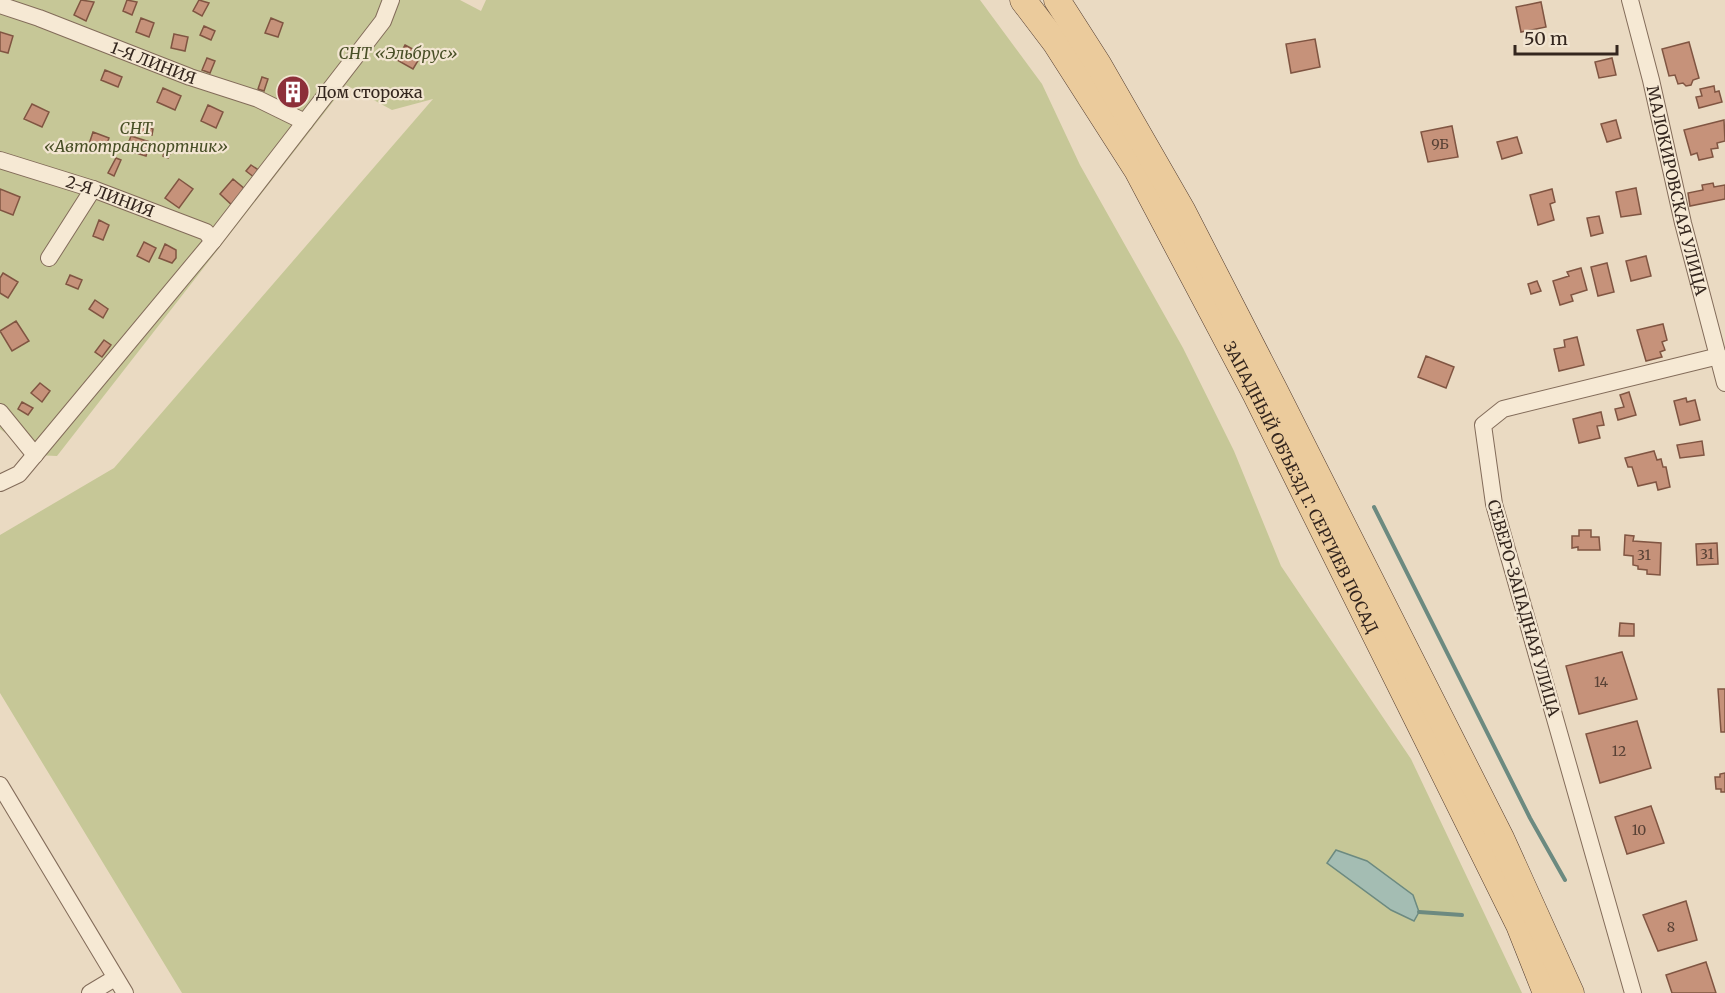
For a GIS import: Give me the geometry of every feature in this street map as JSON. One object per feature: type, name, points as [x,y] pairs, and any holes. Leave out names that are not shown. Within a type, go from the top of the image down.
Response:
[{"type":"main road","name":"ЗАПАДНЫЙ ОБЪЕЗД Г. СЕРГИЕВ ПОСАД","points":[[1023,0],[1055,42],[1137,170],[1256,395],[1519,925],[1546,993]]},
{"type":"main road","name":"ЗАПАДНЫЙ ОБЪЕЗД Г. СЕРГИЕВ ПОСАД","points":[[1057,0],[1098,64],[1182,210],[1501,838],[1571,993]]},
{"type":"street","points":[[0,483],[19,474],[213,241],[383,21],[392,0]]},
{"type":"street","name":"МАЛОКИРОВСКАЯ УЛИЦА","points":[[1630,0],[1651,80],[1683,223],[1722,361],[1725,382]]},
{"type":"street","name":"1-Я ЛИНИЯ","points":[[0,5],[190,77],[258,99],[305,122]]},
{"type":"street","name":"2-Я ЛИНИЯ","points":[[0,160],[93,189],[206,232],[213,241]]},
{"type":"street","points":[[49,258],[93,189]]},
{"type":"street","name":"СЕВЕРО-ЗАПАДНАЯ УЛИЦА","points":[[1633,993],[1494,504],[1483,425],[1503,409],[1722,361]]},
{"type":"street","points":[[0,412],[35,455]]},
{"type":"street","points":[[0,785],[125,993]]},
{"type":"street","points":[[90,993],[115,978]]},
{"type":"green space","points":[[0,0],[460,0],[481,11],[486,0],[980,0],[1042,84],[1080,165],[1183,348],[1234,451],[1281,566],[1411,759],[1522,993],[182,993],[0,693],[0,535],[114,468],[433,99],[392,110],[346,85],[57,456],[35,455],[0,429]]},
{"type":"shaded area","points":[[1336,850],[1367,861],[1413,895],[1419,912],[1414,921],[1391,910],[1327,863]]},
{"type":"building","points":[[81,0],[94,2],[86,21],[74,15]]},
{"type":"building","points":[[127,0],[137,2],[132,15],[123,11]]},
{"type":"building","points":[[199,0],[209,3],[202,16],[193,11]]},
{"type":"building","points":[[1541,2],[1546,27],[1521,32],[1516,7]]},
{"type":"building","points":[[141,18],[154,23],[149,37],[136,32]]},
{"type":"building","points":[[271,18],[283,23],[278,37],[265,33]]},
{"type":"building","points":[[204,26],[215,31],[211,40],[200,35]]},
{"type":"building","points":[[0,32],[13,36],[8,53],[0,51]]},
{"type":"building","points":[[174,34],[188,37],[185,51],[171,48]]},
{"type":"building","points":[[1315,39],[1320,67],[1291,73],[1286,44]]},
{"type":"building","points":[[1689,42],[1699,78],[1686,86],[1683,83],[1678,84],[1675,75],[1669,76],[1662,49]]},
{"type":"building","points":[[405,45],[422,54],[413,69],[397,60]]},
{"type":"building","points":[[207,58],[215,61],[210,73],[202,70]]},
{"type":"building","points":[[1612,58],[1616,75],[1599,78],[1595,62]]},
{"type":"building","points":[[105,70],[122,77],[118,87],[101,80]]},
{"type":"building","points":[[262,77],[268,79],[264,91],[258,89]]},
{"type":"building","name":"Дом сторожа","points":[[294,84],[301,89],[292,101],[285,95]]},
{"type":"building","points":[[1714,86],[1715,92],[1719,91],[1722,102],[1699,108],[1696,97],[1702,96],[1700,89]]},
{"type":"building","points":[[163,88],[181,96],[175,110],[157,102]]},
{"type":"building","points":[[32,104],[49,112],[42,127],[24,119]]},
{"type":"building","points":[[208,105],[223,112],[216,128],[201,121]]},
{"type":"building","points":[[1616,120],[1621,138],[1607,142],[1601,124]]},
{"type":"building","points":[[1724,120],[1725,141],[1717,143],[1718,148],[1711,149],[1713,157],[1699,160],[1697,153],[1691,155],[1684,130]]},
{"type":"building","points":[[140,125],[153,129],[152,135],[138,131]]},
{"type":"building","points":[[1452,126],[1458,157],[1428,162],[1421,132]]},
{"type":"building","points":[[93,132],[109,138],[105,150],[89,144]]},
{"type":"building","points":[[131,136],[150,142],[146,156],[126,150]]},
{"type":"building","points":[[1517,137],[1522,153],[1502,159],[1497,142]]},
{"type":"building","points":[[166,146],[172,149],[168,158],[163,156]]},
{"type":"building","points":[[116,158],[121,160],[114,176],[108,173]]},
{"type":"building","points":[[251,165],[260,171],[255,178],[246,171]]},
{"type":"building","points":[[179,179],[193,189],[179,208],[165,198]]},
{"type":"building","points":[[233,179],[246,190],[234,207],[220,194]]},
{"type":"building","points":[[1713,183],[1714,187],[1725,185],[1725,199],[1690,206],[1688,193],[1703,190],[1702,185]]},
{"type":"building","points":[[1636,188],[1641,214],[1621,217],[1616,192]]},
{"type":"building","points":[[0,189],[20,197],[13,215],[0,210]]},
{"type":"building","points":[[1552,189],[1555,202],[1550,204],[1554,220],[1538,225],[1530,195]]},
{"type":"building","points":[[1599,216],[1603,233],[1591,236],[1587,218]]},
{"type":"building","points":[[99,220],[109,225],[103,240],[93,236]]},
{"type":"building","points":[[144,242],[156,248],[149,262],[137,256]]},
{"type":"building","points":[[165,244],[176,250],[176,258],[172,263],[159,258]]},
{"type":"building","points":[[1646,256],[1651,276],[1631,281],[1626,261]]},
{"type":"building","points":[[1607,263],[1614,292],[1598,296],[1591,267]]},
{"type":"building","points":[[1581,268],[1587,290],[1571,295],[1573,301],[1560,305],[1553,281],[1569,276],[1567,272]]},
{"type":"building","points":[[3,273],[18,282],[8,298],[0,293],[0,278]]},
{"type":"building","points":[[70,275],[82,280],[78,289],[66,284]]},
{"type":"building","points":[[1537,281],[1541,291],[1531,294],[1528,284]]},
{"type":"building","points":[[95,300],[108,309],[103,318],[89,309]]},
{"type":"building","points":[[16,321],[29,341],[12,351],[0,331]]},
{"type":"building","points":[[1663,324],[1667,340],[1662,342],[1665,350],[1660,352],[1662,357],[1646,361],[1637,330]]},
{"type":"building","points":[[1577,337],[1584,365],[1559,371],[1554,349],[1565,347],[1564,340]]},
{"type":"building","points":[[104,340],[111,345],[102,357],[95,352]]},
{"type":"building","points":[[1426,356],[1454,367],[1446,388],[1418,377]]},
{"type":"building","points":[[40,383],[50,391],[42,402],[31,393]]},
{"type":"building","points":[[1629,392],[1636,415],[1618,420],[1615,409],[1624,407],[1620,395]]},
{"type":"building","points":[[1686,398],[1687,402],[1695,400],[1700,420],[1680,425],[1674,401]]},
{"type":"building","points":[[22,402],[33,408],[28,415],[18,409]]},
{"type":"building","points":[[1601,412],[1604,425],[1597,426],[1600,438],[1579,443],[1573,419]]},
{"type":"building","points":[[1702,441],[1704,455],[1680,458],[1677,445]]},
{"type":"building","points":[[1654,451],[1657,460],[1661,459],[1663,467],[1666,467],[1670,487],[1658,490],[1656,482],[1638,486],[1632,467],[1628,467],[1625,458]]},
{"type":"building","points":[[1579,530],[1591,530],[1591,537],[1599,537],[1600,550],[1572,548],[1572,536],[1579,536]]},
{"type":"building","points":[[1625,535],[1634,536],[1633,541],[1661,543],[1660,575],[1647,574],[1647,570],[1638,569],[1638,566],[1633,565],[1633,556],[1624,555]]},
{"type":"building","points":[[1717,543],[1718,564],[1697,565],[1696,544]]},
{"type":"building","points":[[1620,623],[1634,624],[1634,636],[1619,636]]},
{"type":"building","points":[[1622,652],[1637,699],[1579,714],[1566,666]]},
{"type":"building","points":[[1718,689],[1725,689],[1725,732],[1721,732]]},
{"type":"building","points":[[1637,721],[1651,768],[1600,783],[1586,734]]},
{"type":"building","points":[[1725,773],[1725,792],[1721,792],[1721,789],[1716,789],[1715,777],[1720,777],[1720,774]]},
{"type":"building","points":[[1651,806],[1664,843],[1627,854],[1615,817]]},
{"type":"building","points":[[1686,901],[1697,940],[1658,951],[1643,915]]},
{"type":"building","points":[[1706,962],[1716,993],[1672,993],[1666,975]]},
{"type":"waterway","points":[[1374,507],[1530,818],[1565,880]]},
{"type":"waterway","points":[[1419,912],[1462,915]]},
{"type":"place","name":"Дом сторожа","points":[[293,92]]},
{"type":"park label","name":"СНТ «Эльбрус»","points":[[398,53]]},
{"type":"park label","name":"СНТ «Автотранспортник»","points":[[136,137]]}]
